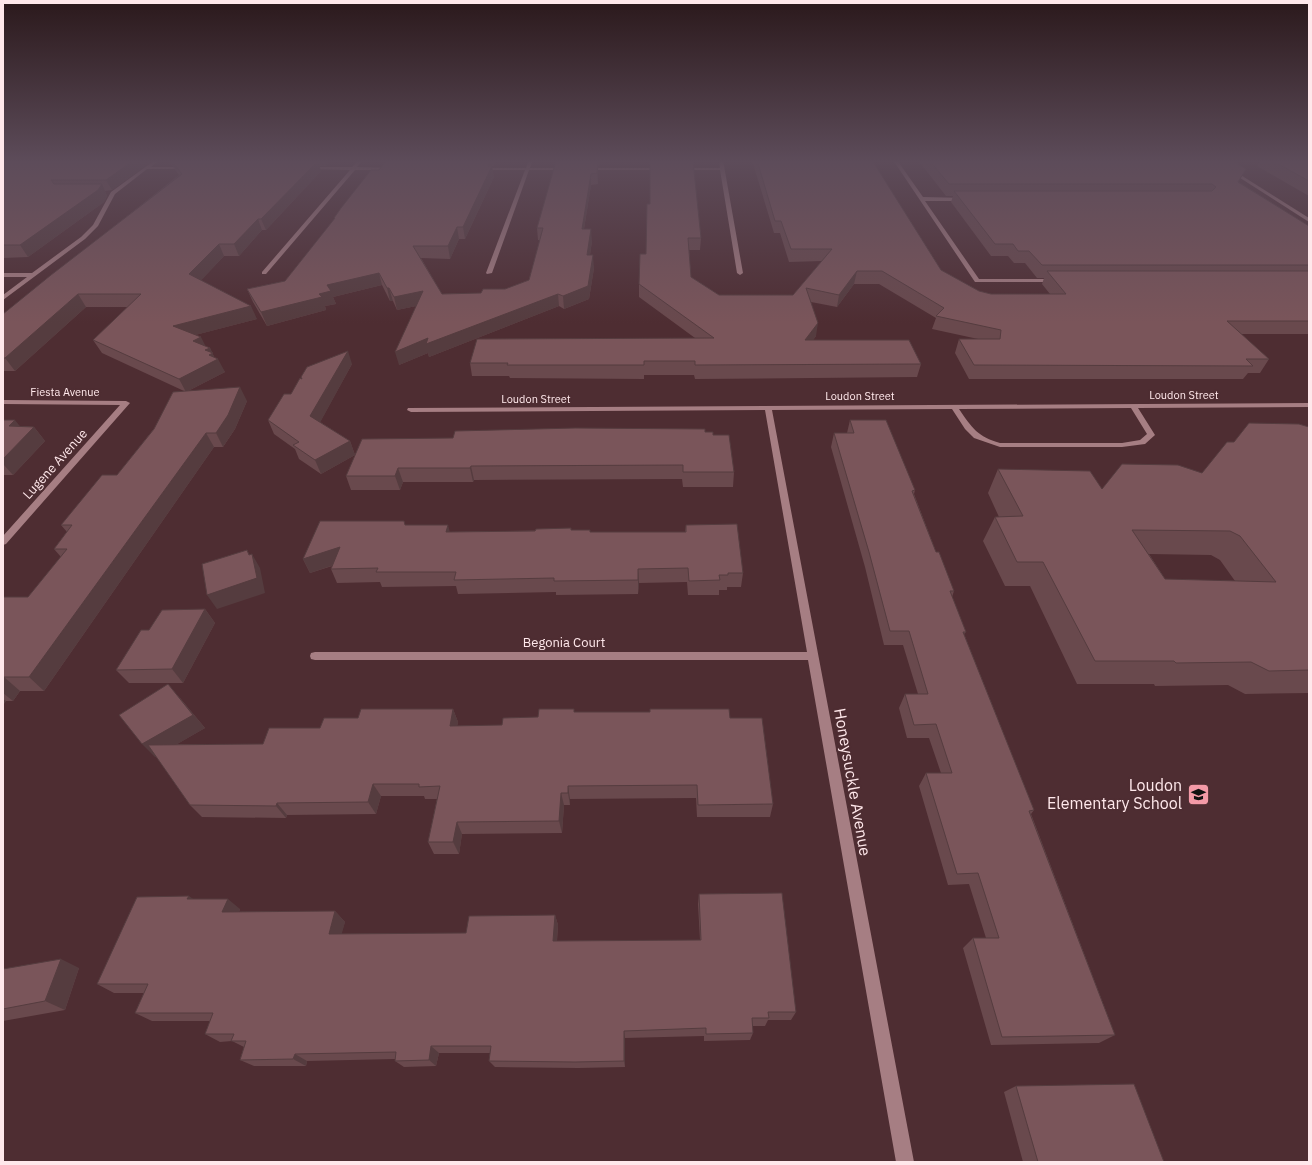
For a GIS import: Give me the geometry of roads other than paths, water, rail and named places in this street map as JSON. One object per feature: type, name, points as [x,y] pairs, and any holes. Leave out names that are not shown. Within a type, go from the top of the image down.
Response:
[{"type":"street","points":[[3,298],[83,238],[95,226],[101,214]]},
{"type":"street","points":[[264,273],[314,214]]},
{"type":"street","points":[[489,273],[510,214]]},
{"type":"street","points":[[730,214],[740,274]]},
{"type":"street","points":[[932,214],[977,281],[1064,281]]},
{"type":"street","points":[[1300,214],[1309,220]]},
{"type":"street","points":[[3,275],[34,275]]},
{"type":"street","name":"Fiesta Avenue","points":[[3,402],[126,403]]},
{"type":"street","name":"Lugene Avenue","points":[[3,542],[126,403]]},
{"type":"street","name":"Loudon Street","points":[[411,410],[1309,405]]},
{"type":"street","points":[[954,407],[972,434],[984,441],[1000,445],[1122,445],[1142,442],[1151,435],[1133,406]]},
{"type":"street","name":"Honeysuckle Avenue","points":[[768,408],[905,1162]]},
{"type":"street","name":"Begonia Court","points":[[315,656],[813,656]]},
{"type":"place","name":"Loudon Elementary School","points":[[1198,794]]}]
